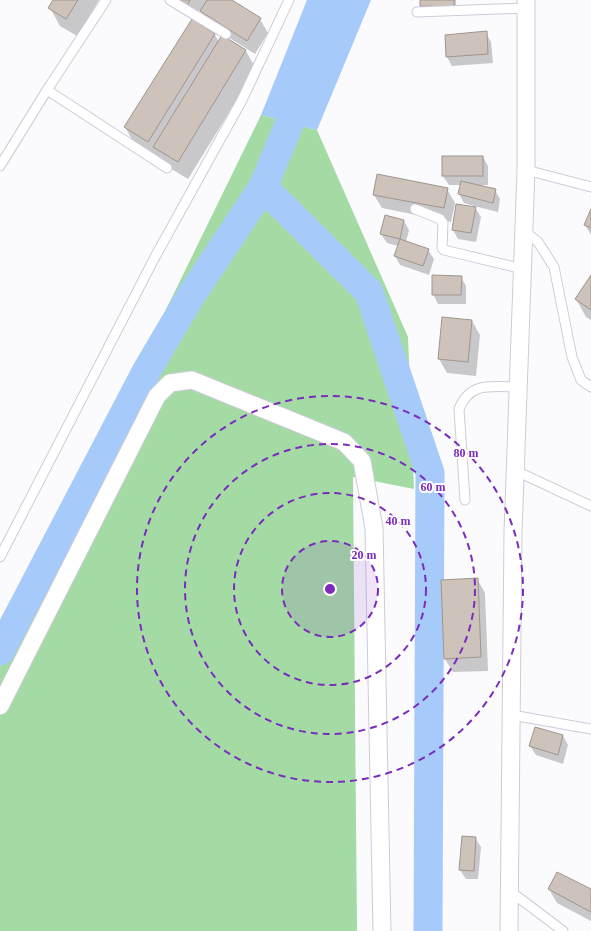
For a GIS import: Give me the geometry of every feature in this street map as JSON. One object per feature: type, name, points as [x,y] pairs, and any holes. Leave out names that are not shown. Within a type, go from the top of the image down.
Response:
[{"type":"street","points":[[510,931],[514,470],[526,170],[526,4]]},
{"type":"street","points":[[0,706],[157,396],[170,383],[192,380],[344,442],[362,461],[374,528],[382,931]]},
{"type":"lane","points":[[0,166],[47,90],[106,0]]},
{"type":"lane","points":[[170,0],[226,34]]},
{"type":"lane","points":[[0,557],[155,257],[242,100],[289,0]]},
{"type":"lane","points":[[417,12],[526,4]]},
{"type":"lane","points":[[47,90],[167,168]]},
{"type":"lane","points":[[526,170],[591,187]]},
{"type":"lane","points":[[415,209],[440,220],[443,223],[442,248],[444,250],[523,269]]},
{"type":"lane","points":[[523,230],[538,242],[554,267],[572,357],[581,380],[591,387]]},
{"type":"lane","points":[[466,500],[459,409],[463,398],[472,391],[485,387],[518,387]]},
{"type":"lane","points":[[514,470],[591,506]]},
{"type":"lane","points":[[512,715],[591,729]]},
{"type":"lane","points":[[510,891],[563,931]]},
{"type":"green space","points":[[261,115],[317,130],[408,337],[414,489],[353,477],[357,931],[0,931],[0,636],[134,375]]},
{"type":"water","points":[[307,0],[371,0],[317,130],[261,115]]},
{"type":"building","points":[[53,0],[78,0],[66,19],[48,8]]},
{"type":"building","points":[[177,0],[190,0],[187,6]]},
{"type":"building","points":[[207,0],[232,0],[261,18],[247,41],[200,11]]},
{"type":"building","points":[[420,0],[454,0],[454,7],[420,6]]},
{"type":"building","points":[[192,19],[215,34],[148,142],[124,127]]},
{"type":"building","points":[[487,31],[488,54],[446,57],[445,35]]},
{"type":"building","points":[[222,35],[246,50],[178,162],[153,147]]},
{"type":"building","points":[[442,156],[483,156],[483,176],[442,176]]},
{"type":"building","points":[[377,174],[448,188],[444,208],[373,195]]},
{"type":"building","points":[[461,181],[496,189],[493,203],[458,194]]},
{"type":"building","points":[[456,204],[476,207],[471,233],[452,230]]},
{"type":"building","points":[[591,209],[591,228],[584,225]]},
{"type":"building","points":[[385,215],[404,220],[400,239],[380,234]]},
{"type":"building","points":[[400,239],[429,249],[423,266],[394,256]]},
{"type":"building","points":[[432,275],[462,276],[461,295],[432,295]]},
{"type":"building","points":[[591,275],[591,310],[575,299]]},
{"type":"building","points":[[442,317],[472,320],[468,362],[438,359]]},
{"type":"building","points":[[478,578],[481,657],[444,659],[441,580]]},
{"type":"building","points":[[535,727],[563,735],[558,755],[529,746]]},
{"type":"building","points":[[462,836],[476,837],[474,871],[459,870]]},
{"type":"building","points":[[557,872],[591,889],[591,912],[548,889]]},
{"type":"waterway","points":[[0,651],[147,370],[190,297],[263,187],[305,86]]},
{"type":"waterway","points":[[263,187],[369,292],[430,473],[428,931]]}]
